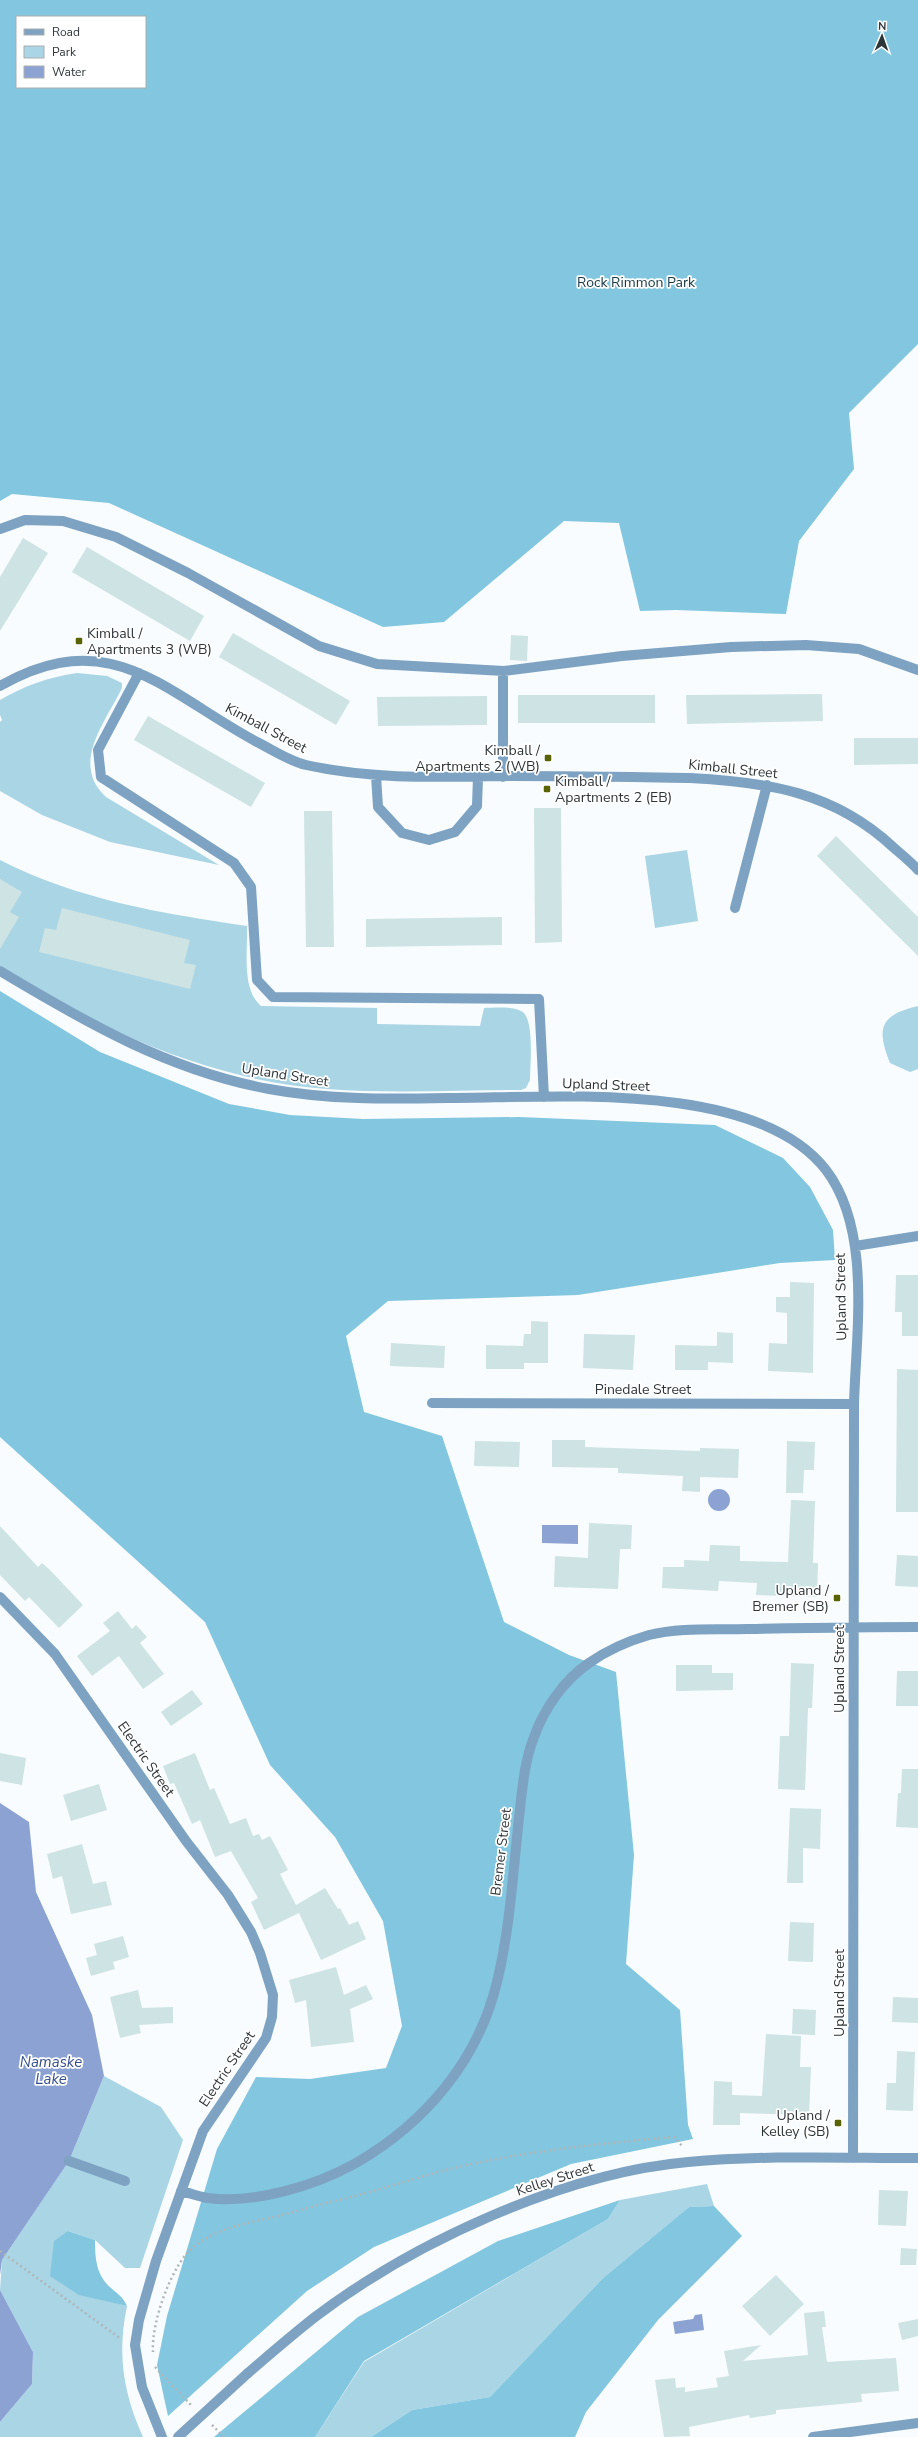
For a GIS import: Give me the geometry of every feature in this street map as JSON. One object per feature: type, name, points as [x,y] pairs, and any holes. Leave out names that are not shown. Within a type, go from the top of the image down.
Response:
[{"type":"street","points":[[0,529],[25,520],[63,521],[116,537],[188,573],[319,646],[378,664],[503,671],[630,656],[731,647],[806,645],[858,649],[918,670]]},
{"type":"street","name":"Kimball Street","points":[[0,686],[36,668],[81,660],[104,662],[139,673],[284,756],[305,764],[376,776],[690,778],[735,780],[767,785],[802,793],[844,812],[882,837],[918,870]]},
{"type":"street","points":[[503,671],[503,777]]},
{"type":"street","points":[[139,673],[98,750],[101,777],[234,863],[251,887],[257,980],[267,991],[273,997],[539,999],[544,1097]]},
{"type":"street","points":[[376,776],[378,807],[402,833],[429,840],[455,832],[477,806],[478,777]]},
{"type":"street","points":[[735,908],[767,785]]},
{"type":"street","name":"Upland Street","points":[[0,971],[78,1018],[140,1048],[182,1066],[225,1079],[269,1089],[359,1098],[544,1097],[656,1100],[702,1107],[747,1118],[769,1127],[810,1152],[827,1171],[847,1214],[854,1246],[858,1286],[854,1404],[853,2158]]},
{"type":"street","points":[[854,1246],[918,1236]]},
{"type":"street","name":"Pinedale Street","points":[[432,1403],[854,1404]]},
{"type":"street","name":"Electric Street","points":[[0,1597],[55,1654],[186,1840],[228,1895],[251,1932],[268,1974],[273,1995],[272,2017],[266,2038],[203,2131],[146,2294],[139,2320],[135,2345],[142,2387],[162,2437]]},
{"type":"street","name":"Bremer Street","points":[[181,2191],[208,2198],[242,2198],[294,2189],[338,2173],[379,2149],[416,2120],[448,2085],[473,2047],[497,1983],[508,1915],[521,1802],[528,1758],[534,1737],[555,1697],[588,1663],[628,1642],[671,1631],[918,1627]]},
{"type":"street","name":"Kelley Street","points":[[178,2437],[248,2373],[316,2316],[376,2275],[491,2215],[557,2190],[641,2169],[688,2162],[918,2158]]},
{"type":"street","points":[[68,2161],[126,2181]]},
{"type":"street","points":[[813,2437],[918,2423]]},
{"type":"path","points":[[153,2350],[157,2321],[176,2267],[195,2245],[214,2234],[247,2221],[285,2214],[466,2165],[538,2151],[674,2137],[684,2148]]},
{"type":"path","points":[[0,2251],[126,2343]]},
{"type":"path","points":[[155,2369],[192,2406]]},
{"type":"path","points":[[208,2421],[224,2437]]},
{"type":"green space","name":"Rock Rimmon Park","points":[[0,0],[918,0],[918,344],[849,413],[854,469],[799,541],[786,614],[676,610],[640,611],[619,523],[564,521],[444,622],[383,627],[109,503],[12,494],[0,501]]},
{"type":"green space","points":[[77,673],[107,676],[122,683],[122,688],[94,743],[91,757],[91,771],[96,784],[106,797],[219,865],[110,842],[42,815],[0,791],[0,722],[2,720],[0,715],[0,700],[18,690],[37,683]]},
{"type":"green space","points":[[687,850],[698,921],[655,928],[645,856]]},
{"type":"green space","points":[[0,860],[29,874],[89,895],[152,910],[247,926],[248,980],[255,999],[261,1006],[377,1008],[377,1024],[480,1026],[484,1008],[517,1009],[525,1015],[530,1032],[530,1080],[526,1088],[521,1090],[381,1091],[310,1087],[276,1083],[244,1076],[207,1066],[152,1047],[100,1023],[0,966]]},
{"type":"green space","points":[[0,991],[100,1052],[229,1104],[290,1115],[363,1119],[519,1117],[715,1125],[783,1158],[810,1187],[833,1230],[835,1260],[780,1263],[578,1295],[388,1301],[346,1336],[364,1412],[442,1436],[504,1622],[569,1655],[616,1672],[634,1855],[626,1964],[680,2010],[688,2125],[693,2139],[571,2164],[374,2247],[307,2291],[168,2416],[157,2365],[167,2316],[217,2149],[256,2077],[310,2079],[386,2068],[402,2026],[383,1921],[335,1837],[270,1765],[205,1622],[0,1437]]},
{"type":"green space","points":[[918,1006],[918,1069],[910,1072],[890,1063],[883,1041],[883,1032],[884,1025],[889,1019],[896,1014]]},
{"type":"green space","points":[[104,2076],[161,2107],[183,2140],[140,2268],[125,2268],[95,2240],[68,2231],[104,2300],[127,2306],[122,2341],[122,2357],[131,2405],[143,2437],[0,2437],[0,2422],[32,2384],[33,2352],[0,2290],[2,2260],[69,2161]]},
{"type":"green space","points":[[707,2184],[714,2206],[689,2207],[603,2278],[490,2397],[412,2410],[371,2437],[315,2437],[364,2362],[608,2219],[620,2200]]},
{"type":"green space","points":[[620,2200],[608,2219],[364,2361],[315,2437],[214,2437],[358,2317],[498,2241]]},
{"type":"green space","points":[[714,2206],[742,2236],[658,2320],[586,2412],[575,2437],[371,2437],[412,2410],[490,2397],[603,2278],[689,2207]]},
{"type":"green space","points":[[68,2231],[95,2240],[95,2253],[99,2272],[106,2283],[122,2298],[127,2306],[79,2295],[50,2276],[54,2241]]},
{"type":"water","points":[[719,1489],[727,1492],[730,1500],[727,1508],[719,1511],[711,1508],[708,1500],[711,1492]]},
{"type":"water","points":[[542,1525],[578,1525],[578,1544],[542,1543]]},
{"type":"water","name":"Namaske Lake","points":[[0,1803],[29,1822],[36,1892],[92,2015],[104,2076],[69,2161],[2,2260],[0,2275]]},
{"type":"water","points":[[0,2290],[33,2352],[32,2384],[0,2422]]},
{"type":"water","points":[[702,2314],[704,2330],[675,2334],[673,2322],[693,2319],[695,2315]]},
{"type":"building","points":[[23,538],[48,553],[0,631],[0,577]]},
{"type":"building","points":[[87,547],[204,616],[190,641],[72,572]]},
{"type":"building","points":[[233,633],[350,701],[336,725],[219,657]]},
{"type":"building","points":[[511,635],[528,636],[527,661],[510,660]]},
{"type":"building","points":[[822,694],[823,721],[687,724],[686,695]]},
{"type":"building","points":[[518,695],[655,695],[655,723],[518,723]]},
{"type":"building","points":[[487,696],[487,725],[378,726],[377,697]]},
{"type":"building","points":[[148,716],[265,783],[251,807],[134,740]]},
{"type":"building","points":[[854,738],[918,738],[918,764],[854,765]]},
{"type":"building","points":[[534,808],[561,808],[562,942],[535,943]]},
{"type":"building","points":[[304,811],[332,811],[334,947],[306,947]]},
{"type":"building","points":[[836,836],[918,917],[918,956],[817,856]]},
{"type":"building","points":[[0,879],[22,892],[10,912],[19,917],[0,949]]},
{"type":"building","points":[[62,908],[190,940],[184,963],[196,965],[190,989],[39,952],[45,928],[56,930]]},
{"type":"building","points":[[502,917],[502,945],[366,947],[366,919]]},
{"type":"building","points":[[896,1275],[918,1275],[918,1336],[902,1336],[902,1312],[895,1312]]},
{"type":"building","points":[[790,1282],[814,1283],[813,1373],[768,1371],[769,1343],[787,1344],[787,1313],[776,1312],[776,1297],[790,1297]]},
{"type":"building","points":[[531,1321],[548,1322],[548,1363],[524,1363],[524,1369],[486,1369],[486,1345],[523,1346],[524,1334],[531,1334]]},
{"type":"building","points":[[717,1332],[733,1333],[733,1363],[708,1362],[708,1370],[675,1370],[675,1345],[717,1346]]},
{"type":"building","points":[[584,1334],[635,1335],[633,1370],[583,1368]]},
{"type":"building","points":[[391,1343],[445,1346],[444,1368],[390,1366]]},
{"type":"building","points":[[897,1369],[918,1370],[918,1512],[896,1512]]},
{"type":"building","points":[[552,1440],[585,1440],[585,1447],[700,1451],[700,1448],[739,1449],[738,1478],[700,1477],[700,1492],[682,1491],[683,1476],[618,1473],[618,1468],[552,1467]]},
{"type":"building","points":[[475,1441],[520,1442],[519,1467],[474,1466]]},
{"type":"building","points":[[787,1441],[815,1442],[814,1470],[804,1470],[803,1493],[786,1493]]},
{"type":"building","points":[[791,1500],[815,1501],[813,1563],[818,1563],[817,1597],[756,1595],[757,1583],[719,1581],[718,1591],[662,1588],[663,1567],[684,1567],[684,1560],[709,1561],[710,1545],[740,1546],[740,1561],[788,1562]]},
{"type":"building","points":[[589,1523],[632,1525],[631,1549],[620,1549],[618,1589],[554,1587],[555,1556],[588,1558]]},
{"type":"building","points":[[0,1526],[38,1567],[42,1563],[83,1605],[59,1628],[29,1597],[25,1601],[0,1575]]},
{"type":"building","points":[[897,1555],[918,1556],[918,1587],[895,1586]]},
{"type":"building","points":[[118,1611],[132,1629],[136,1625],[147,1637],[140,1643],[164,1674],[143,1689],[119,1656],[92,1676],[77,1656],[110,1631],[103,1623]]},
{"type":"building","points":[[791,1663],[814,1664],[812,1708],[808,1708],[805,1790],[778,1789],[780,1736],[789,1736]]},
{"type":"building","points":[[676,1665],[712,1665],[712,1673],[733,1673],[733,1690],[676,1691]]},
{"type":"building","points":[[897,1671],[918,1671],[918,1706],[896,1706]]},
{"type":"building","points":[[192,1690],[203,1704],[171,1726],[161,1712]]},
{"type":"building","points":[[0,1753],[26,1758],[22,1785],[0,1781]]},
{"type":"building","points":[[195,1753],[210,1790],[214,1788],[230,1824],[246,1818],[253,1836],[259,1834],[262,1840],[270,1836],[288,1870],[280,1874],[296,1905],[325,1888],[338,1909],[340,1908],[349,1925],[358,1921],[366,1939],[321,1960],[299,1913],[264,1930],[251,1902],[258,1898],[231,1851],[215,1857],[200,1820],[192,1824],[174,1783],[170,1784],[163,1766]]},
{"type":"building","points":[[902,1769],[918,1769],[918,1828],[896,1827],[898,1793],[901,1793]]},
{"type":"building","points":[[99,1784],[107,1810],[71,1821],[63,1795]]},
{"type":"building","points":[[790,1808],[821,1809],[820,1849],[803,1848],[803,1883],[787,1883]]},
{"type":"building","points":[[82,1844],[93,1884],[106,1881],[112,1905],[71,1914],[62,1876],[53,1879],[47,1854]]},
{"type":"building","points":[[790,1922],[814,1923],[813,1962],[788,1961]]},
{"type":"building","points":[[123,1936],[129,1957],[113,1962],[115,1969],[91,1976],[86,1958],[97,1955],[94,1944]]},
{"type":"building","points":[[336,1967],[344,1995],[366,1985],[373,1999],[350,2009],[354,2042],[311,2047],[306,2000],[295,2003],[289,1980]]},
{"type":"building","points":[[138,1990],[142,2008],[173,2007],[173,2023],[139,2025],[141,2033],[120,2038],[110,1997]]},
{"type":"building","points":[[893,1997],[918,1998],[918,2023],[892,2022]]},
{"type":"building","points":[[793,2009],[816,2010],[815,2035],[792,2034]]},
{"type":"building","points":[[766,2034],[801,2036],[800,2067],[811,2067],[809,2115],[740,2113],[740,2125],[713,2125],[714,2081],[732,2082],[732,2095],[762,2096]]},
{"type":"building","points":[[897,2051],[915,2052],[913,2111],[886,2110],[887,2083],[896,2083]]},
{"type":"building","points":[[879,2190],[908,2191],[906,2226],[878,2225]]},
{"type":"building","points":[[901,2248],[917,2249],[916,2265],[900,2265]]},
{"type":"building","points":[[776,2275],[804,2304],[770,2336],[742,2306]]},
{"type":"building","points":[[824,2311],[826,2327],[822,2327],[827,2362],[896,2358],[899,2391],[861,2394],[862,2402],[776,2410],[776,2414],[750,2418],[749,2415],[689,2427],[690,2436],[664,2437],[655,2380],[675,2378],[676,2388],[685,2387],[685,2392],[718,2387],[716,2378],[729,2376],[724,2351],[761,2345],[743,2361],[808,2355],[804,2313]]},
{"type":"building","points":[[918,2319],[918,2336],[902,2340],[898,2323]]},
{"type":"place","name":"Kimball / Apartments 3 (WB)","points":[[79,641]]},
{"type":"place","name":"Kimball / Apartments 2 (WB)","points":[[548,758]]},
{"type":"place","name":"Kimball / Apartments 2 (EB)","points":[[547,789]]},
{"type":"place","name":"Upland / Bremer (SB)","points":[[837,1598]]},
{"type":"place","name":"Upland / Kelley (SB)","points":[[838,2123]]}]
